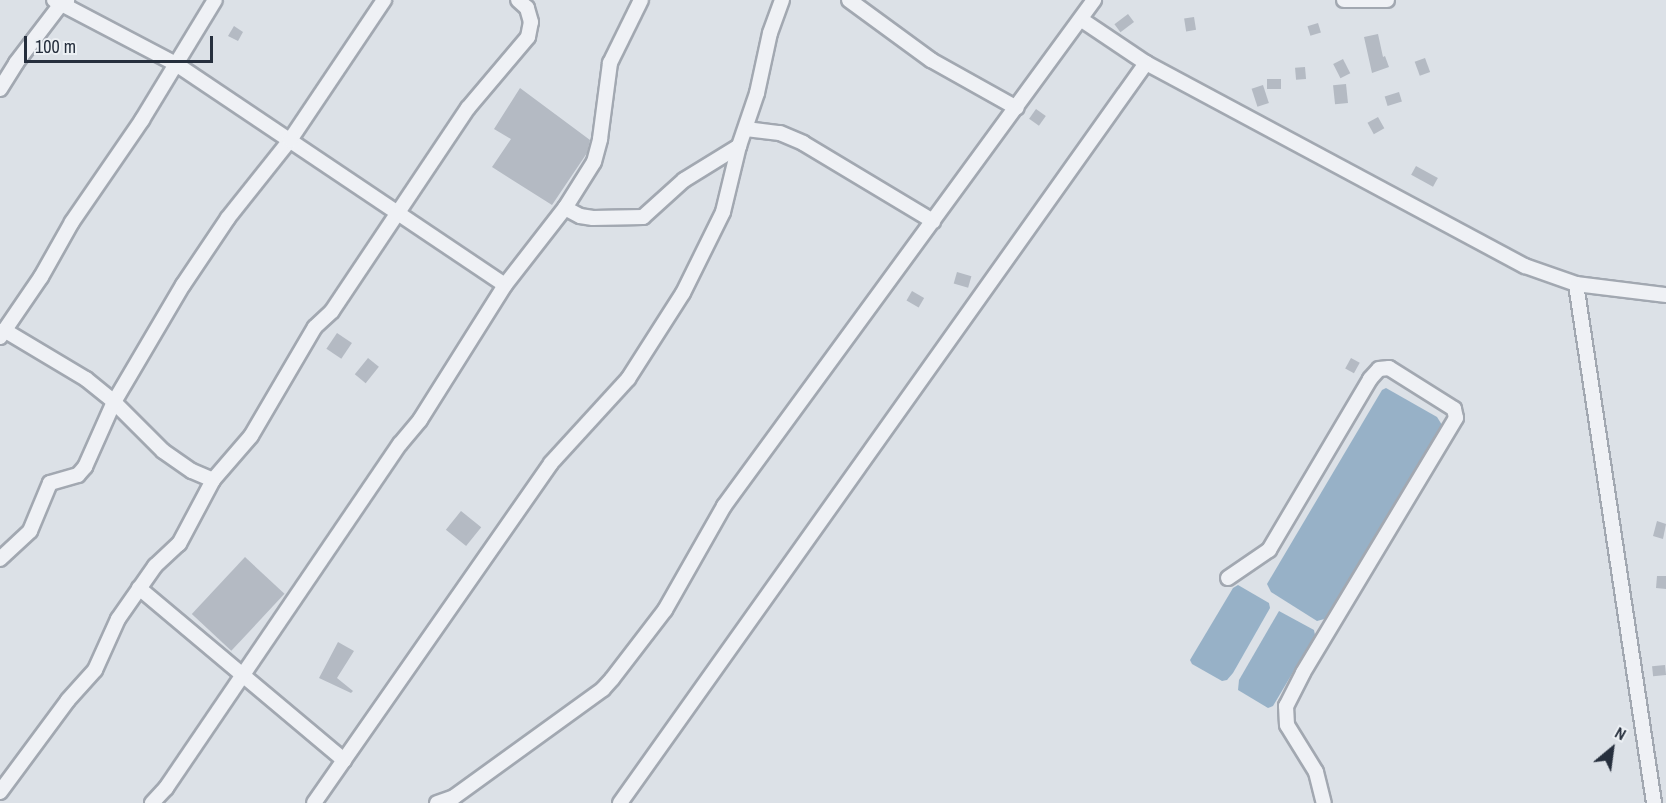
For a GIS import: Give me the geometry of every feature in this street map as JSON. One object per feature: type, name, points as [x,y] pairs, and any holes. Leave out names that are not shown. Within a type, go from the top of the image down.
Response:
[{"type":"street","points":[[213,480],[192,471],[163,451],[114,402],[68,367],[2,333],[41,277],[72,222],[142,120],[215,0]]},
{"type":"street","points":[[0,559],[30,531],[50,483],[78,475],[85,467],[114,402],[183,285],[228,218],[290,140],[384,0]]},
{"type":"street","points":[[0,792],[68,700],[95,670],[111,631],[139,588],[155,567],[179,544],[213,480],[250,436],[315,327],[332,311],[468,108],[528,37],[529,15],[527,8],[518,0]]},
{"type":"street","points":[[152,803],[166,788],[400,444],[420,420],[505,285],[565,208],[594,162],[600,139],[610,63],[641,0]]},
{"type":"street","points":[[314,803],[442,615],[550,463],[634,371],[683,293],[718,227],[770,33],[782,0]]},
{"type":"street","points":[[849,0],[931,60],[1017,108]]},
{"type":"street","points":[[1344,0],[1387,0]]},
{"type":"street","points":[[0,89],[61,1],[176,64],[505,285]]},
{"type":"street","points":[[437,803],[454,797],[603,689],[612,679],[665,610],[724,506],[1082,20],[1088,2]]},
{"type":"street","points":[[1082,20],[1146,63],[1525,266],[1576,284],[1666,295]]},
{"type":"street","points":[[620,803],[1146,63]]},
{"type":"street","points":[[746,129],[780,133],[803,143],[933,221]]},
{"type":"street","points":[[565,208],[580,216],[593,218],[643,217],[684,180],[739,146]]},
{"type":"street","points":[[1576,284],[1654,803]]},
{"type":"street","points":[[1228,579],[1269,549],[1370,379],[1379,369],[1389,368],[1454,410],[1456,418],[1303,673],[1286,706],[1287,725],[1316,772],[1324,803]]},
{"type":"street","points":[[139,588],[344,760]]},
{"type":"water","points":[[1386,388],[1437,417],[1442,425],[1328,618],[1317,621],[1271,592],[1267,584],[1382,390]]},
{"type":"water","points":[[1238,585],[1269,603],[1270,608],[1233,673],[1227,680],[1222,681],[1192,664],[1190,660],[1233,588]]},
{"type":"water","points":[[1279,611],[1314,630],[1315,635],[1273,706],[1268,708],[1238,690],[1239,680]]},
{"type":"building","points":[[1128,14],[1134,22],[1120,32],[1114,24]]},
{"type":"building","points":[[1194,17],[1196,30],[1186,31],[1184,19]]},
{"type":"building","points":[[1318,23],[1321,33],[1310,36],[1307,26]]},
{"type":"building","points":[[234,26],[243,32],[238,41],[228,36]]},
{"type":"building","points":[[1378,34],[1383,57],[1385,56],[1389,67],[1372,73],[1364,37]]},
{"type":"building","points":[[1425,58],[1430,72],[1420,76],[1415,62]]},
{"type":"building","points":[[1343,59],[1350,73],[1340,78],[1333,64]]},
{"type":"building","points":[[1305,67],[1306,79],[1296,80],[1295,68]]},
{"type":"building","points":[[1267,79],[1281,79],[1281,89],[1267,89]]},
{"type":"building","points":[[1346,84],[1348,103],[1335,104],[1333,85]]},
{"type":"building","points":[[1263,85],[1269,103],[1257,107],[1252,89]]},
{"type":"building","points":[[520,88],[590,140],[587,153],[552,205],[492,167],[511,139],[494,129]]},
{"type":"building","points":[[1399,92],[1402,102],[1388,106],[1385,96]]},
{"type":"building","points":[[1036,109],[1046,116],[1039,126],[1029,119]]},
{"type":"building","points":[[1378,117],[1384,128],[1374,134],[1368,123]]},
{"type":"building","points":[[1416,166],[1438,178],[1433,187],[1411,175]]},
{"type":"building","points":[[957,272],[971,276],[968,288],[954,284]]},
{"type":"building","points":[[912,291],[924,298],[919,308],[906,301]]},
{"type":"building","points":[[337,333],[352,343],[341,359],[326,349]]},
{"type":"building","points":[[368,358],[379,367],[366,383],[355,374]]},
{"type":"building","points":[[1351,358],[1360,363],[1354,373],[1345,368]]},
{"type":"building","points":[[461,511],[481,527],[466,546],[446,530]]},
{"type":"building","points":[[1657,521],[1666,524],[1663,539],[1653,536]]},
{"type":"building","points":[[245,557],[284,594],[231,651],[192,614]]},
{"type":"building","points":[[1657,576],[1666,576],[1666,589],[1656,588]]},
{"type":"building","points":[[338,642],[354,651],[337,678],[353,691],[351,693],[319,678]]},
{"type":"building","points":[[1665,665],[1666,675],[1653,676],[1652,666]]}]
